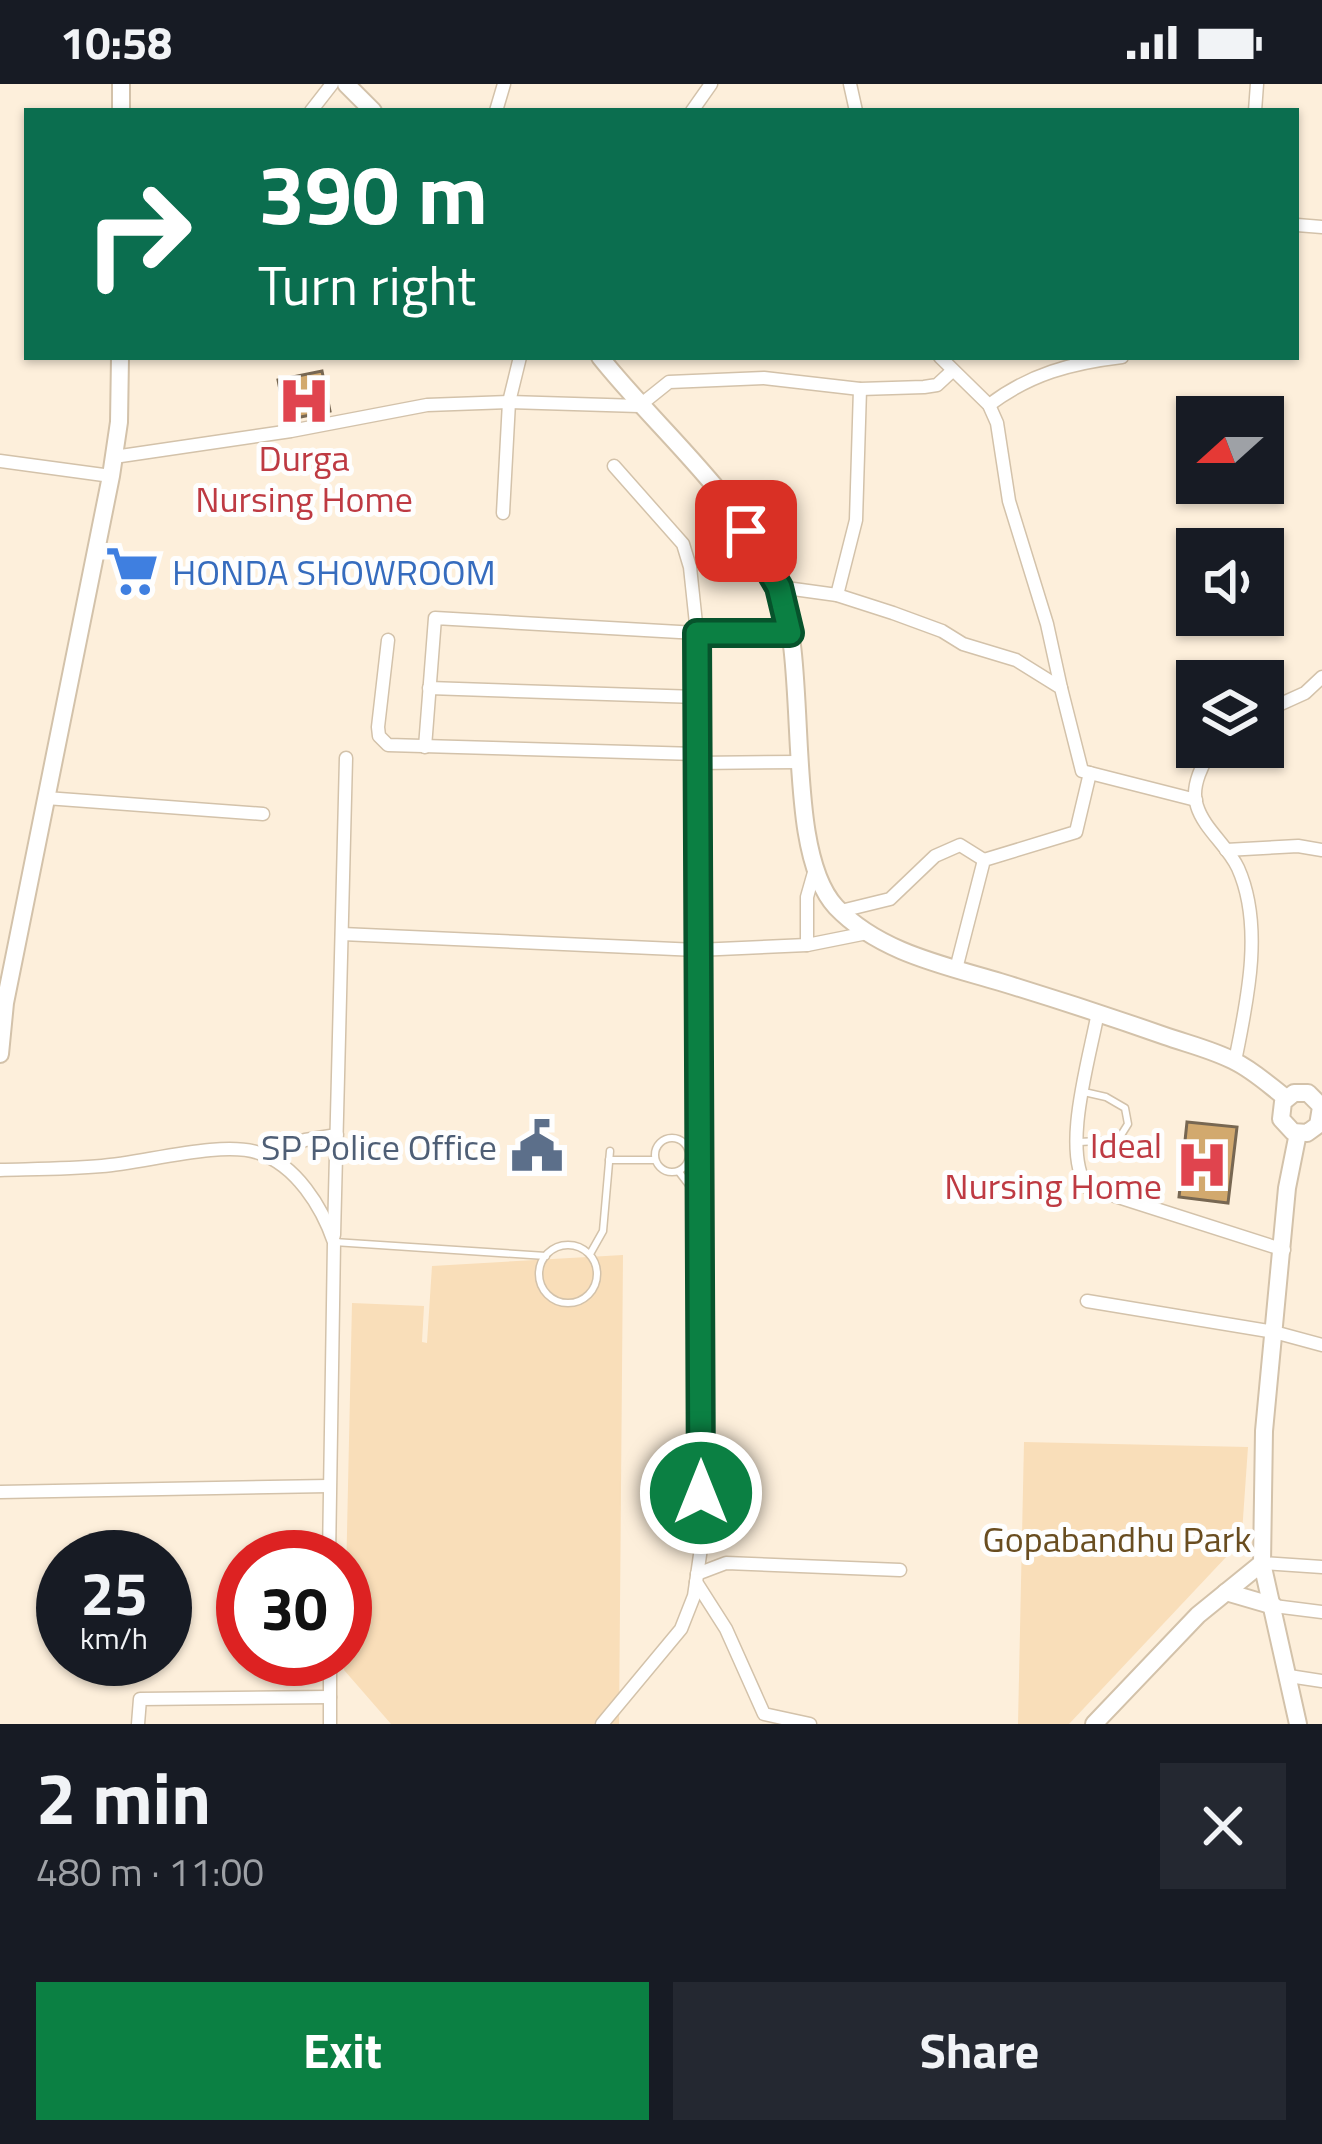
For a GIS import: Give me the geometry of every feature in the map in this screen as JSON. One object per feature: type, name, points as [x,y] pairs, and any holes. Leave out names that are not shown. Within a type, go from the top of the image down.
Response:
[{"type":"main road","points":[[346,84],[370,108]]},
{"type":"main road","points":[[0,1054],[5,1004],[111,476],[119,422],[120,360]]},
{"type":"main road","points":[[602,360],[729,506],[779,587],[790,633],[815,869],[841,910],[867,933],[906,953],[1097,1012],[1234,1061],[1286,1098]]},
{"type":"main road","points":[[1308,1093],[1322,1107],[1318,1125],[1298,1133],[1281,1119],[1286,1098],[1308,1093]]},
{"type":"main road","points":[[1298,1133],[1287,1188],[1264,1431],[1262,1563],[1298,1724]]},
{"type":"main road","points":[[1094,1724],[1198,1615],[1262,1563]]},
{"type":"main road","points":[[1226,1592],[1274,1606]]},
{"type":"street","points":[[313,108],[332,84]]},
{"type":"street","points":[[503,513],[509,402],[519,360]]},
{"type":"street","points":[[942,360],[989,406],[997,423],[1009,501],[1047,624],[1082,771],[1196,800]]},
{"type":"street","points":[[989,406],[1012,387],[1042,373],[1107,360]]},
{"type":"street","points":[[114,457],[427,405],[638,406],[668,382],[764,378],[860,389],[937,386],[951,372]]},
{"type":"street","points":[[837,595],[856,520],[860,389]]},
{"type":"street","points":[[0,461],[111,476]]},
{"type":"street","points":[[602,1724],[681,1629],[696,1578],[701,1493],[697,633],[683,544],[614,466]]},
{"type":"street","points":[[779,587],[837,595],[942,631],[963,644],[1016,660],[1061,688]]},
{"type":"street","points":[[424,747],[435,618],[697,633],[790,633]]},
{"type":"street","points":[[388,640],[379,736],[388,745],[801,762]]},
{"type":"street","points":[[1284,702],[1305,693],[1322,677]]},
{"type":"street","points":[[429,688],[697,697]]},
{"type":"street","points":[[329,1530],[346,758]]},
{"type":"street","points":[[1203,768],[1195,790],[1197,808],[1237,866],[1245,890],[1250,941],[1247,1000],[1234,1061]]},
{"type":"street","points":[[841,910],[890,899],[935,856],[960,845],[985,860],[1076,832],[1090,773]]},
{"type":"street","points":[[46,798],[263,814]]},
{"type":"street","points":[[1226,850],[1298,846],[1322,850]]},
{"type":"street","points":[[956,968],[985,860]]},
{"type":"street","points":[[807,945],[807,897],[815,869]]},
{"type":"street","points":[[342,934],[697,950],[807,945],[867,933]]},
{"type":"street","points":[[1097,1012],[1076,1142],[1077,1173],[1087,1187],[1284,1250]]},
{"type":"street","points":[[266,1156],[305,1140],[337,1135]]},
{"type":"street","points":[[0,1170],[104,1166],[237,1148],[281,1164],[325,1214],[334,1242]]},
{"type":"street","points":[[1087,1300],[1274,1332],[1322,1345]]},
{"type":"street","points":[[0,1492],[329,1486]]},
{"type":"street","points":[[696,1578],[726,1563],[900,1570]]},
{"type":"street","points":[[1262,1563],[1322,1567]]},
{"type":"street","points":[[696,1578],[726,1628],[764,1714],[811,1724]]},
{"type":"street","points":[[1274,1606],[1322,1612]]},
{"type":"street","points":[[1288,1676],[1322,1681]]},
{"type":"street","points":[[330,1686],[330,1724]]},
{"type":"street","points":[[138,1724],[140,1699],[330,1697]]},
{"type":"lane","points":[[1076,1142],[1118,1140],[1128,1124],[1125,1108],[1084,1092]]},
{"type":"lane","points":[[655,1160],[656,1148],[664,1140],[681,1140],[700,1124]]},
{"type":"lane","points":[[679,1172],[689,1159],[681,1140]]},
{"type":"lane","points":[[590,1254],[603,1231],[610,1150]]},
{"type":"lane","points":[[609,1160],[655,1160],[668,1172],[679,1172]]},
{"type":"lane","points":[[679,1172],[701,1201]]},
{"type":"lane","points":[[334,1242],[546,1256],[572,1245],[590,1254],[597,1272],[584,1298],[567,1303],[550,1297],[541,1282],[546,1256]]},
{"type":"green space","points":[[623,1255],[619,1724],[391,1724],[358,1686],[372,1686],[372,1530],[347,1530],[352,1303],[424,1306],[422,1342],[427,1343],[432,1266]]},
{"type":"green space","name":"Gopabandhu Park","points":[[1024,1442],[1248,1447],[1242,1533],[1228,1555],[1069,1724],[1018,1724]]},
{"type":"building","points":[[322,371],[330,411],[286,420],[278,380]]},
{"type":"building","points":[[1187,1122],[1237,1127],[1228,1203],[1179,1197]]},
{"type":"place","name":"Durga Nursing Home","points":[[304,401]]},
{"type":"place","name":"HONDA SHOWROOM","points":[[132,571]]},
{"type":"place","name":"SP Police Office","points":[[537,1146]]},
{"type":"place","name":"Ideal Nursing Home","points":[[1202,1165]]},
{"type":"route","points":[[701,1493],[697,633],[790,633],[779,587],[746,531]]}]
